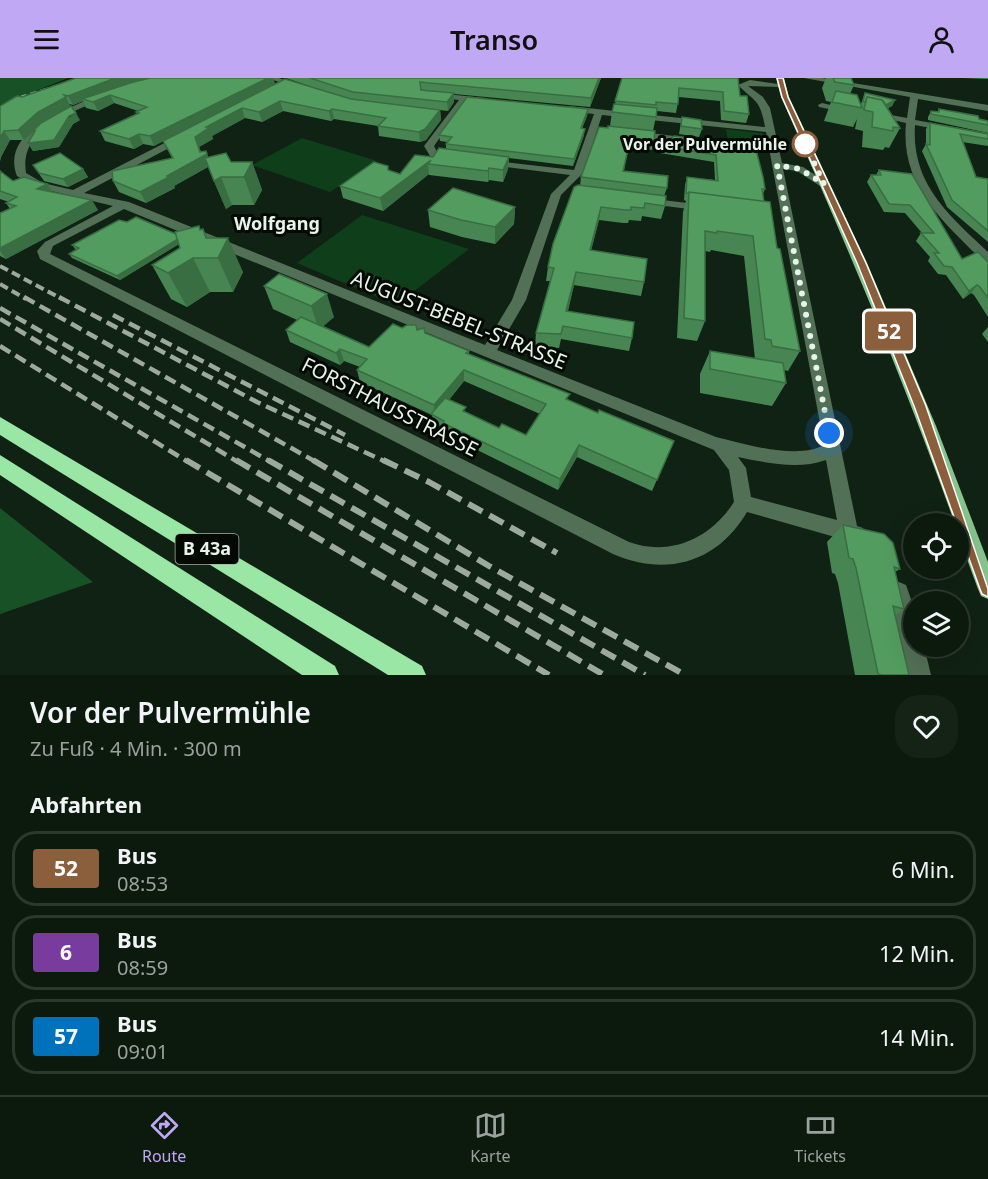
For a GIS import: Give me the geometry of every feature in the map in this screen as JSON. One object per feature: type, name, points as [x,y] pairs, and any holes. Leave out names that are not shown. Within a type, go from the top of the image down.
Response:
[{"type":"highway","name":"B 43a","points":[[0,425],[413,675]]},
{"type":"highway","name":"B 43a","points":[[0,464],[326,675]]},
{"type":"main road","points":[[781,81],[824,184],[861,263],[924,415],[988,589]]},
{"type":"street","points":[[271,78],[308,90]]},
{"type":"street","points":[[808,78],[988,108]]},
{"type":"street","points":[[781,81],[750,82],[742,86],[765,105],[782,218],[849,532]]},
{"type":"street","points":[[277,88],[287,83]]},
{"type":"street","name":"AUGUST-BEBEL-STRASSE","points":[[113,93],[49,121],[27,139],[17,160],[21,174],[39,185],[125,204],[720,445],[804,459],[820,457],[832,448]]},
{"type":"street","points":[[425,94],[498,102]]},
{"type":"street","points":[[914,96],[910,150],[922,183],[950,220],[988,259]]},
{"type":"street","points":[[463,159],[436,155],[430,152],[429,146],[464,98]]},
{"type":"street","points":[[822,105],[855,112]]},
{"type":"street","points":[[554,107],[769,130]]},
{"type":"street","points":[[489,353],[519,300],[565,191],[578,173],[599,112]]},
{"type":"street","points":[[867,114],[988,136]]},
{"type":"street","points":[[439,115],[451,116]]},
{"type":"street","points":[[593,129],[604,130]]},
{"type":"street","points":[[74,194],[196,130]]},
{"type":"street","points":[[627,133],[706,142]]},
{"type":"street","points":[[771,155],[824,184]]},
{"type":"street","points":[[474,160],[578,173]]},
{"type":"street","points":[[628,199],[719,210]]},
{"type":"street","name":"FORSTHAUSSTRASSE","points":[[125,204],[49,244],[43,252],[44,256],[634,553],[661,557],[695,550],[719,535],[743,503]]},
{"type":"street","points":[[720,445],[737,468],[743,503],[873,540]]},
{"type":"street","points":[[894,574],[920,675]]},
{"type":"green space","points":[[0,78],[68,78],[0,105]]},
{"type":"green space","points":[[726,129],[762,133],[765,135],[767,146],[728,141]]},
{"type":"green space","points":[[302,138],[377,161],[330,192],[252,165]]},
{"type":"green space","points":[[362,215],[469,249],[396,305],[297,263]]},
{"type":"green space","points":[[0,508],[93,582],[0,614]]},
{"type":"building","points":[[76,78],[115,78],[68,96],[64,95],[66,97],[38,112],[18,130],[4,131],[0,138],[0,106],[17,96],[22,97]]},
{"type":"building","points":[[150,78],[268,78],[150,136],[139,134],[129,139],[100,131],[147,107],[110,95],[93,102],[82,99]]},
{"type":"building","points":[[310,78],[599,78],[591,98],[420,82],[421,90],[454,93],[447,102],[353,92]]},
{"type":"building","points":[[622,78],[738,78],[740,96],[747,96],[749,114],[724,111],[723,92],[679,88],[678,104],[656,102],[656,105],[615,101]]},
{"type":"building","points":[[833,78],[851,78],[854,85],[835,82]]},
{"type":"building","points":[[285,79],[351,99],[440,110],[425,129],[419,132],[378,126],[386,118],[332,109],[329,111],[280,101],[259,112],[242,108],[206,127],[209,128],[195,137],[200,152],[206,151],[207,154],[167,176],[169,177],[140,192],[113,181],[112,171],[173,158],[163,141]]},
{"type":"building","points":[[836,91],[857,95],[862,108],[832,102]]},
{"type":"building","points":[[865,93],[895,100],[886,105],[882,100],[867,97],[865,102],[863,101]]},
{"type":"building","points":[[467,97],[588,109],[581,128],[585,129],[574,159],[446,144],[452,137],[439,135]]},
{"type":"building","points":[[867,97],[882,100],[900,128],[893,127],[893,131],[872,127],[873,112],[864,110]]},
{"type":"building","points":[[614,104],[657,108],[656,117],[612,112]]},
{"type":"building","points":[[71,106],[76,113],[69,116],[54,140],[28,143],[35,131],[32,132],[41,123]]},
{"type":"building","points":[[939,109],[978,116],[979,119],[988,121],[988,125],[931,114],[931,111],[939,112]]},
{"type":"building","points":[[682,117],[701,120],[702,129],[681,126]]},
{"type":"building","points":[[930,123],[988,134],[988,139],[960,134],[976,177],[988,179],[988,231],[952,200],[926,144],[930,145]]},
{"type":"building","points":[[608,126],[655,131],[654,141],[633,138],[633,141],[630,141],[623,171],[668,176],[667,188],[581,177],[599,127],[608,128]]},
{"type":"building","points":[[674,136],[755,146],[765,189],[762,189],[764,202],[686,193],[687,177],[718,181],[716,155],[662,146]]},
{"type":"building","points":[[439,148],[509,157],[503,170],[489,168],[488,171],[428,164],[431,160],[380,198],[340,186],[374,162],[388,166],[388,170],[400,174],[415,155],[433,157]]},
{"type":"building","points":[[60,153],[83,169],[63,179],[39,173],[33,165]]},
{"type":"building","points":[[226,153],[231,162],[252,162],[244,177],[221,177],[214,181],[205,158]]},
{"type":"building","points":[[879,170],[912,174],[962,259],[978,252],[988,262],[988,298],[977,285],[969,291],[952,267],[944,266],[934,253],[939,253],[921,233],[934,233],[910,205],[889,204],[871,175],[881,175]]},
{"type":"building","points":[[0,171],[13,181],[24,177],[47,184],[37,189],[92,200],[0,248],[0,213],[16,206],[6,203],[17,197],[0,191]]},
{"type":"building","points":[[578,185],[666,196],[665,206],[645,203],[644,208],[631,207],[631,210],[601,207],[590,250],[647,259],[644,282],[576,272],[566,311],[634,322],[632,338],[563,326],[561,334],[536,333],[554,268],[548,267],[553,244],[574,187]]},
{"type":"building","points":[[453,188],[515,207],[495,227],[428,210]]},
{"type":"building","points":[[689,192],[770,202],[777,248],[780,249],[800,351],[772,346],[771,340],[765,339],[753,236],[705,231],[705,321],[684,318]]},
{"type":"building","points":[[136,217],[176,234],[178,239],[117,276],[69,254],[79,248],[72,245],[119,220],[127,222]]},
{"type":"building","points":[[199,226],[200,230],[203,229],[206,238],[228,238],[218,258],[193,258],[168,273],[152,265],[180,248],[175,232]]},
{"type":"building","points":[[279,274],[327,294],[311,306],[264,286]]},
{"type":"building","points":[[301,317],[369,347],[393,324],[402,328],[407,325],[416,325],[417,330],[424,328],[425,333],[469,351],[466,353],[570,394],[566,399],[674,441],[657,480],[579,445],[560,479],[443,423],[444,421],[431,414],[445,398],[466,407],[463,411],[499,428],[502,424],[526,435],[546,404],[464,370],[434,405],[357,370],[367,359],[340,349],[336,353],[286,330]]},
{"type":"building","points":[[710,351],[783,363],[786,383],[710,369]]},
{"type":"building","points":[[843,525],[884,534],[893,543],[900,569],[894,567],[903,609],[893,606],[909,675],[878,674],[856,568],[853,559],[849,558]]},
{"type":"railway","points":[[0,107],[23,96],[81,78]]},
{"type":"railway","points":[[0,266],[62,299]]},
{"type":"railway","points":[[0,284],[26,299]]},
{"type":"railway","points":[[24,297],[316,462]]},
{"type":"railway","points":[[59,297],[257,402],[386,462]]},
{"type":"railway","points":[[0,308],[271,462]]},
{"type":"railway","points":[[113,315],[345,435]]},
{"type":"railway","points":[[0,319],[238,462]]},
{"type":"railway","points":[[0,346],[188,462]]},
{"type":"railway","points":[[186,460],[549,675]]},
{"type":"railway","points":[[236,460],[604,675]]},
{"type":"railway","points":[[268,460],[645,675]]},
{"type":"railway","points":[[313,460],[489,566],[685,675]]},
{"type":"railway","points":[[383,460],[429,482],[557,553]]},
{"type":"bus line","name":"52","points":[[780,78],[800,133],[861,263],[920,406],[988,589]]},
{"type":"place","name":"Vor der Pulvermühle","points":[[805,144]]},
{"type":"district","name":"Wolfgang","points":[[277,224]]},
{"type":"route","points":[[805,144],[824,184],[813,175],[800,169],[777,165],[829,433]]}]
